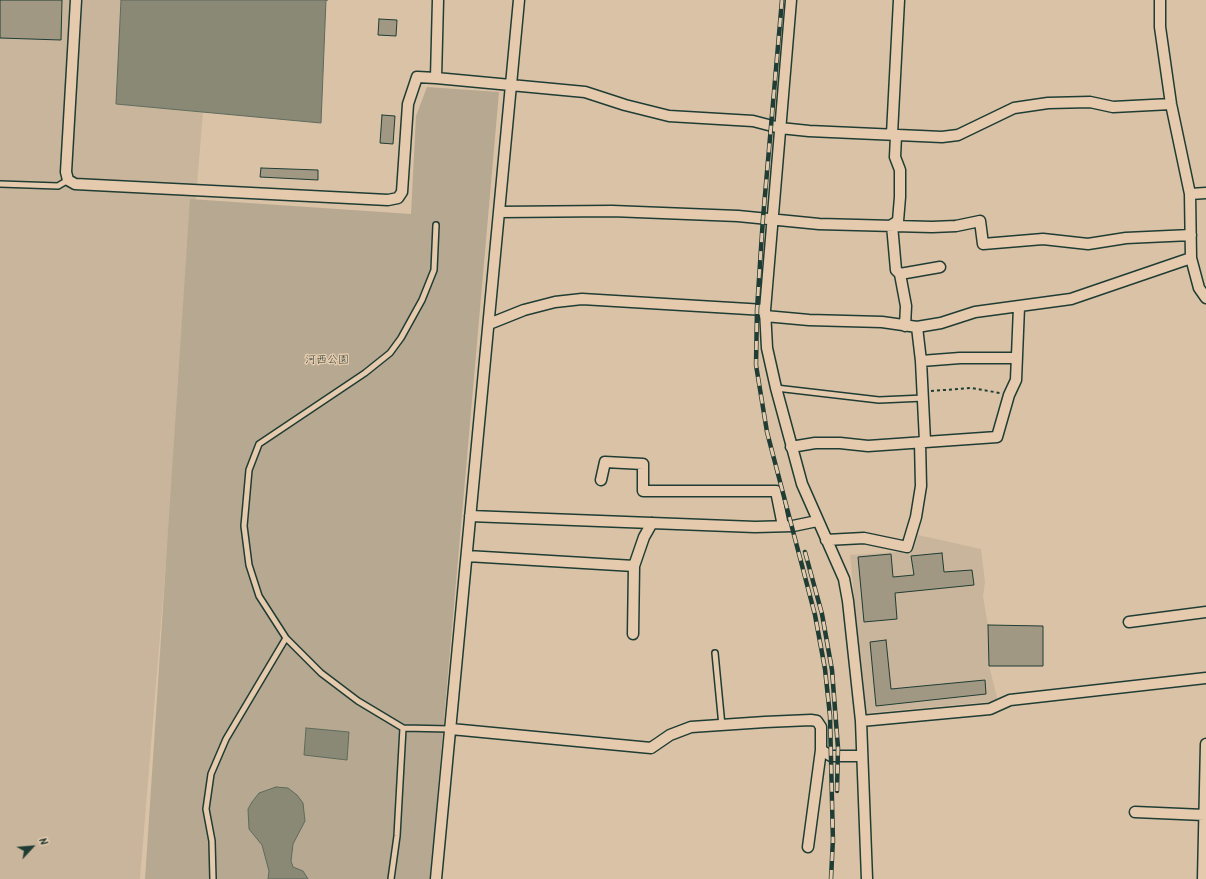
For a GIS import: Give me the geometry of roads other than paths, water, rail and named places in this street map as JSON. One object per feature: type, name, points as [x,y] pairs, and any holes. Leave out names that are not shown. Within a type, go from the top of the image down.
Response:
[{"type":"street","points":[[76,0],[66,172],[68,180],[75,184],[388,200],[398,198],[402,192],[408,104],[417,77],[511,84],[585,92],[626,105],[669,116],[753,121],[780,128],[942,137],[958,135],[1014,108],[1048,103],[1090,102],[1112,107],[1171,104]]},
{"type":"street","points":[[436,78],[438,0]]},
{"type":"street","points":[[436,879],[519,0]]},
{"type":"street","points":[[790,0],[765,313],[767,348],[791,447],[802,484],[817,521],[844,579],[848,601],[861,721],[867,879]]},
{"type":"street","points":[[892,134],[899,0]]},
{"type":"street","points":[[1160,0],[1160,27],[1171,104],[1190,194],[1191,258],[1199,288],[1206,298]]},
{"type":"street","points":[[892,134],[896,136],[895,157],[900,170],[898,221],[892,225]]},
{"type":"street","points":[[1190,194],[1206,194]]},
{"type":"street","points":[[499,212],[612,211],[738,216],[819,224],[956,226],[980,221],[982,244],[1043,239],[1088,244],[1126,238],[1191,235]]},
{"type":"street","points":[[892,225],[896,270],[900,274],[906,306],[905,326]]},
{"type":"street","points":[[489,324],[524,310],[555,302],[582,299],[765,313],[809,320],[882,322],[917,327],[941,323],[975,312],[1071,299],[1191,258]]},
{"type":"street","points":[[900,274],[940,267]]},
{"type":"street","points":[[791,447],[815,443],[840,442],[868,446],[997,437],[1009,395],[1016,380],[1019,307]]},
{"type":"street","points":[[826,540],[864,538],[907,547],[916,517],[921,486],[923,395],[917,327]]},
{"type":"street","points":[[921,361],[960,358],[1017,358]]},
{"type":"street","points":[[601,480],[605,462],[643,464],[644,491],[776,491],[783,526]]},
{"type":"street","points":[[470,516],[755,527],[783,526],[817,521]]},
{"type":"street","points":[[633,634],[634,566],[644,538],[652,523]]},
{"type":"street","points":[[467,556],[634,566]]},
{"type":"street","points":[[1130,622],[1206,612]]},
{"type":"street","points":[[861,721],[990,709],[1010,700],[1206,678]]},
{"type":"street","points":[[451,729],[652,748],[670,735],[691,728],[811,720],[817,721],[821,727],[821,750],[808,847]]},
{"type":"street","points":[[1203,879],[1206,744]]},
{"type":"street","points":[[821,750],[831,756],[862,756]]},
{"type":"street","points":[[1135,812],[1204,815]]},
{"type":"lane","points":[[0,184],[58,186],[68,180]]},
{"type":"lane","points":[[436,225],[434,270],[422,300],[402,338],[390,353],[365,373],[259,444],[249,470],[244,526],[248,565],[259,596],[286,638],[334,682],[358,701],[402,728],[451,729]]},
{"type":"lane","points":[[776,388],[879,400],[923,395]]},
{"type":"lane","points":[[213,879],[212,841],[206,808],[211,774],[226,739],[286,638]]},
{"type":"lane","points":[[715,653],[722,726]]},
{"type":"lane","points":[[391,879],[397,836],[402,728]]},
{"type":"railway","points":[[782,0],[763,218],[757,310],[756,365],[767,432],[815,615],[825,669],[830,716],[833,843]]},
{"type":"railway","points":[[805,552],[822,614],[832,670],[838,748],[837,791]]},
{"type":"railway","points":[[831,879],[833,838]]},
{"type":"park label","name":"河西公園","points":[[327,361]]}]
